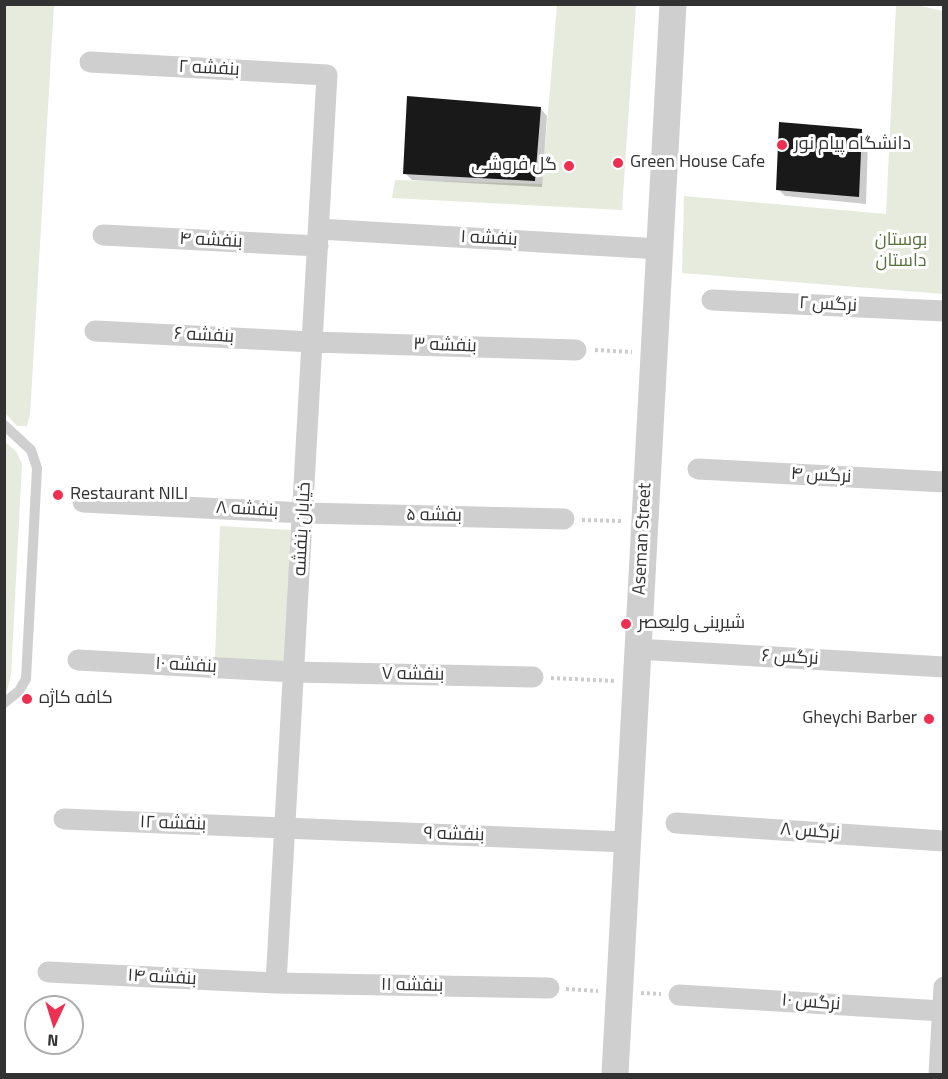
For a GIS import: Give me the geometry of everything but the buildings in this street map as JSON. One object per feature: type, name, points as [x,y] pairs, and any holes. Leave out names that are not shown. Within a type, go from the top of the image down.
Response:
[{"type":"street","name":"Aseman Street","points":[[615,1074],[673,4]]},
{"type":"street","name":"بنفشه ۲","points":[[90,62],[327,75]]},
{"type":"street","name":"خیابان بنفشه","points":[[276,983],[327,75]]},
{"type":"street","name":"بنفشه ۴","points":[[103,235],[318,238]]},
{"type":"street","name":"بنفشه ۱","points":[[318,238],[660,249]]},
{"type":"street","name":"نرگس ۲","points":[[712,300],[944,311]]},
{"type":"street","name":"بنفشه ۶","points":[[95,331],[313,342]]},
{"type":"street","name":"بنفشه ۳","points":[[313,342],[576,350]]},
{"type":"street","name":"نرگس ۴","points":[[698,469],[944,482]]},
{"type":"street","name":"بنفشه ۸","points":[[83,502],[304,513]]},
{"type":"street","name":"بفشه ۵","points":[[304,513],[564,519]]},
{"type":"street","name":"نرگس ۶","points":[[637,649],[944,667]]},
{"type":"street","name":"بنفشه ۱۰","points":[[78,660],[294,672]]},
{"type":"street","name":"بنفشه ۷","points":[[294,672],[532,677]]},
{"type":"street","name":"بنفشه ۱۲","points":[[64,819],[283,828]]},
{"type":"street","name":"نرگس ۸","points":[[676,823],[944,841]]},
{"type":"street","name":"بنفشه ۹","points":[[283,828],[626,842]]},
{"type":"street","name":"بنفشه ۱۴","points":[[48,972],[276,983]]},
{"type":"street","name":"بنفشه ۱۱","points":[[276,983],[549,988]]},
{"type":"street","points":[[939,1074],[944,987]]},
{"type":"street","name":"نرگس ۱۰","points":[[680,995],[942,1011]]},
{"type":"lane","points":[[4,425],[31,450],[37,468],[26,679],[19,691],[4,703]]},
{"type":"path","points":[[576,350],[654,353]]},
{"type":"path","points":[[564,519],[644,521]]},
{"type":"path","points":[[532,677],[635,682]]},
{"type":"green space","points":[[5,5],[54,5],[30,415],[27,426],[17,426],[5,413]]},
{"type":"green space","points":[[557,5],[636,5],[622,210],[392,198],[395,180],[542,184]]},
{"type":"green space","name":"بوستان داستان","points":[[896,5],[916,5],[943,11],[943,294],[682,273],[684,196],[886,214]]},
{"type":"green space","points":[[5,442],[16,451],[22,464],[11,675],[5,699]]},
{"type":"green space","points":[[220,526],[291,530],[285,662],[215,659]]},
{"type":"place","name":"دانشگاه پیام نور","points":[[782,145]]},
{"type":"place","name":"Green House Cafe","points":[[618,163]]},
{"type":"place","name":"گل فروشی","points":[[569,166]]},
{"type":"place","name":"Restaurant NILI","points":[[58,495]]},
{"type":"place","name":"شیرینی ولیعصر","points":[[626,624]]},
{"type":"place","name":"کافه کاژه","points":[[27,699]]},
{"type":"place","name":"Gheychi Barber","points":[[929,719]]}]
